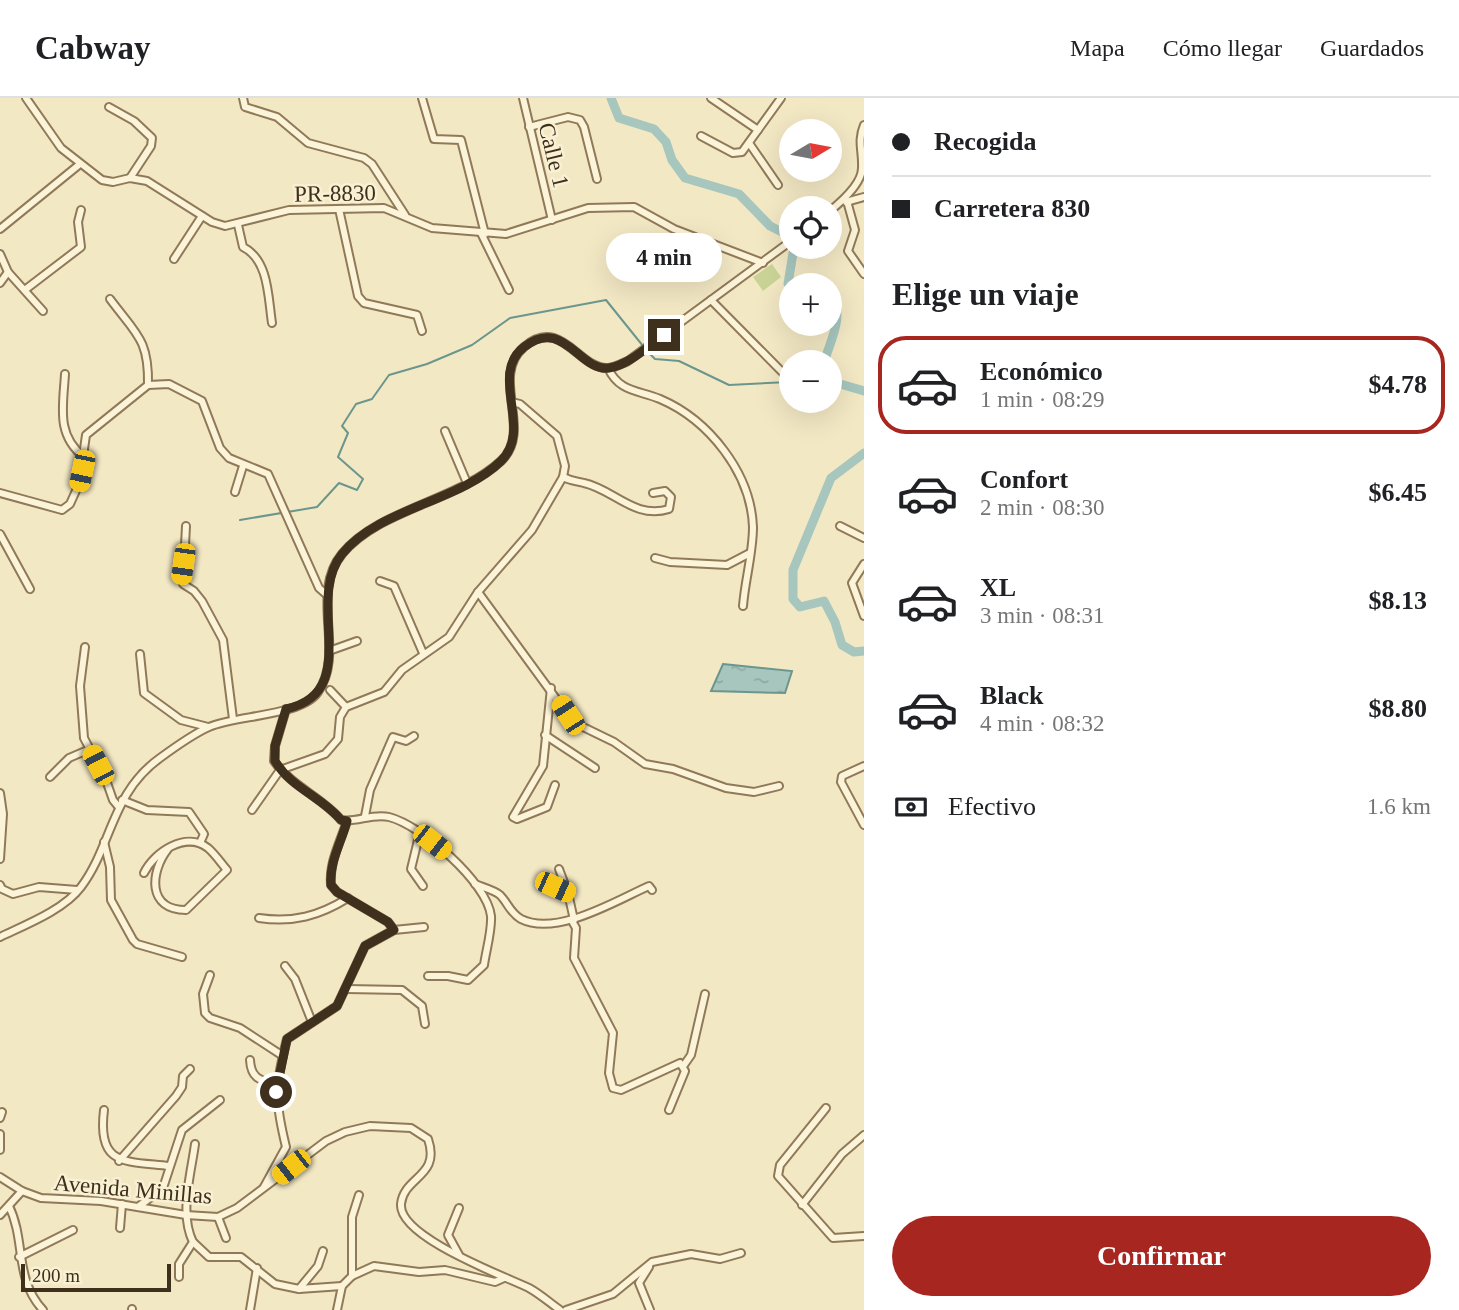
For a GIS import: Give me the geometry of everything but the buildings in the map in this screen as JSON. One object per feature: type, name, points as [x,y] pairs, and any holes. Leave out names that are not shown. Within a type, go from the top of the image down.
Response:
[{"type":"street","name":"PR-8830","points":[[26,98],[42,125],[80,164],[102,180],[113,183],[130,178],[147,181],[202,216],[225,226],[238,225],[289,210],[384,208],[432,228],[506,234],[588,208],[634,207],[674,229],[762,263]]},
{"type":"street","points":[[243,98],[245,107],[277,117],[308,143],[364,158],[372,164],[406,217]]},
{"type":"street","points":[[422,98],[434,139],[461,140],[483,234],[509,290]]},
{"type":"street","name":"Calle 1","points":[[523,98],[552,220]]},
{"type":"street","points":[[711,98],[758,131]]},
{"type":"street","points":[[701,136],[733,153],[742,152],[781,98]]},
{"type":"street","points":[[109,107],[135,121],[152,138],[152,146],[130,178]]},
{"type":"street","points":[[529,127],[568,117],[580,120],[597,179]]},
{"type":"street","points":[[842,200],[863,170],[858,139],[864,125]]},
{"type":"street","points":[[749,143],[778,185]]},
{"type":"street","points":[[0,229],[80,164]]},
{"type":"street","points":[[842,203],[864,197]]},
{"type":"street","points":[[847,201],[855,230],[848,251],[864,274]]},
{"type":"street","points":[[339,209],[358,296],[364,303],[417,315],[422,331]]},
{"type":"street","points":[[26,289],[80,247],[78,222],[81,210]]},
{"type":"street","points":[[174,259],[202,216]]},
{"type":"street","points":[[238,225],[243,247],[255,253],[262,267],[272,323]]},
{"type":"street","points":[[608,368],[649,346],[779,250]]},
{"type":"street","points":[[0,254],[8,272],[43,311]]},
{"type":"street","points":[[0,283],[8,272]]},
{"type":"street","points":[[110,299],[145,345],[148,385]]},
{"type":"street","points":[[712,300],[779,369]]},
{"type":"street","points":[[0,937],[63,902],[79,890],[91,872],[120,803],[157,760],[208,727],[233,719],[286,709],[317,695],[326,679],[329,651],[327,594],[340,556],[359,537],[467,483],[501,461],[508,452],[514,433],[509,379],[512,363],[523,347],[537,340],[564,341],[594,364],[608,368],[621,387],[661,399],[699,423],[725,451],[740,477],[751,509],[750,553],[743,606]]},
{"type":"street","points":[[65,374],[65,436],[71,447],[84,457]]},
{"type":"street","points":[[0,492],[62,510],[69,504],[79,484],[86,435],[148,385],[169,384],[202,401],[220,448],[243,466],[268,474],[319,588],[327,594]]},
{"type":"street","points":[[251,810],[280,770],[325,754],[338,739],[340,717],[346,707],[384,692],[423,653],[449,637],[478,592],[532,530],[563,477],[565,466],[557,436],[520,404],[512,402]]},
{"type":"street","points":[[445,430],[467,483]]},
{"type":"street","points":[[235,492],[243,466]]},
{"type":"street","points":[[563,477],[575,483],[585,483],[620,502],[656,513],[668,509],[671,497],[665,491],[653,493]]},
{"type":"street","points":[[186,526],[183,584],[194,591],[202,601],[223,640],[233,719]]},
{"type":"street","points":[[840,526],[864,538]]},
{"type":"street","points":[[0,534],[30,589]]},
{"type":"street","points":[[655,558],[670,562],[727,565],[750,553]]},
{"type":"street","points":[[864,564],[852,583],[864,616]]},
{"type":"street","points":[[380,581],[394,586],[423,653]]},
{"type":"street","points":[[478,592],[551,688],[568,715],[579,725],[614,743],[645,764],[673,769],[726,788],[754,792],[779,786]]},
{"type":"street","points":[[329,651],[357,641]]},
{"type":"street","points":[[85,647],[81,720],[84,738],[113,800],[147,810],[189,812],[204,834],[200,843]]},
{"type":"street","points":[[140,654],[144,693],[181,720],[208,727]]},
{"type":"street","points":[[551,688],[543,766],[513,817],[517,819],[547,807],[555,785]]},
{"type":"street","points":[[330,690],[346,707]]},
{"type":"street","points":[[286,709],[275,746],[275,761],[280,770],[341,820],[365,816],[389,817],[420,832],[445,852],[484,898],[491,916],[485,965],[467,980],[428,976]]},
{"type":"street","points":[[545,735],[595,768]]},
{"type":"street","points":[[365,816],[370,790],[393,737],[406,741],[414,736]]},
{"type":"street","points":[[50,777],[69,758],[90,749]]},
{"type":"street","points":[[864,766],[842,776],[841,782],[864,825]]},
{"type":"street","points":[[0,793],[3,814],[0,859]]},
{"type":"street","points":[[347,821],[340,845],[333,854],[334,871],[330,879],[337,892],[368,908],[394,930]]},
{"type":"street","points":[[420,832],[411,869],[424,886]]},
{"type":"street","points":[[103,840],[110,867],[111,900],[133,940],[137,944],[182,957]]},
{"type":"street","points":[[144,873],[150,860],[159,851],[186,842],[200,843],[209,848],[227,870],[186,910],[171,908],[160,901],[157,895],[157,863],[168,849]]},
{"type":"street","points":[[559,869],[568,892],[576,928],[574,958],[613,1033],[609,1073],[612,1088],[621,1090],[667,1066],[684,1065]]},
{"type":"street","points":[[473,884],[499,894],[512,913],[524,920],[573,920],[649,886],[652,890]]},
{"type":"street","points":[[0,885],[2,889],[13,894],[38,887],[79,890]]},
{"type":"street","points":[[555,887],[568,892]]},
{"type":"street","points":[[259,918],[285,922],[312,916],[348,898]]},
{"type":"street","points":[[264,1187],[268,1175],[286,1147],[278,1114],[276,1085],[287,1039],[337,1006],[365,946],[394,930],[424,927]]},
{"type":"street","points":[[285,966],[295,979],[312,1022]]},
{"type":"street","points":[[210,975],[203,994],[205,1013],[210,1018],[240,1028],[283,1056]]},
{"type":"street","points":[[347,989],[402,990],[422,1006],[425,1024]]},
{"type":"street","points":[[669,1110],[685,1071],[684,1065],[691,1055],[705,994]]},
{"type":"street","points":[[250,1059],[250,1071],[256,1078],[276,1085]]},
{"type":"street","points":[[119,1161],[176,1096],[183,1076],[190,1069]]},
{"type":"street","points":[[138,1207],[163,1188],[182,1130],[220,1100]]},
{"type":"street","points":[[826,1108],[780,1165],[778,1176],[833,1238],[864,1236]]},
{"type":"street","points":[[104,1110],[101,1133],[104,1144],[119,1161],[169,1166]]},
{"type":"street","name":"Avenida Minillas","points":[[0,1177],[22,1191],[41,1198],[122,1204],[186,1215],[218,1217],[237,1208],[326,1140],[370,1126],[411,1128],[428,1139],[432,1150],[430,1163],[424,1173],[405,1192],[402,1211],[412,1226],[460,1257],[530,1289],[560,1310]]},
{"type":"street","points":[[0,1134],[0,1150]]},
{"type":"street","points":[[802,1205],[842,1154],[864,1135]]},
{"type":"street","points":[[195,1144],[186,1215],[186,1229],[193,1242],[209,1257],[242,1257],[275,1284],[299,1289],[342,1286]]},
{"type":"street","points":[[0,1215],[22,1191]]},
{"type":"street","points":[[352,1276],[352,1217],[359,1195]]},
{"type":"street","points":[[120,1228],[122,1204]]},
{"type":"street","points":[[9,1206],[17,1223],[19,1257],[26,1284],[32,1298],[43,1310]]},
{"type":"street","points":[[459,1208],[448,1235],[460,1257]]},
{"type":"street","points":[[218,1217],[226,1238]]},
{"type":"street","points":[[19,1257],[73,1230]]},
{"type":"street","points":[[179,1277],[179,1264],[193,1242]]},
{"type":"street","points":[[299,1289],[322,1259],[323,1251]]},
{"type":"street","points":[[566,1310],[613,1294],[652,1262],[691,1254],[720,1259],[741,1252]]},
{"type":"street","points":[[650,1310],[639,1283],[652,1262]]},
{"type":"street","points":[[337,1310],[342,1286],[352,1276],[374,1266],[419,1272],[444,1270],[495,1282],[503,1278]]},
{"type":"street","points":[[250,1310],[257,1268]]},
{"type":"green space","points":[[772,264],[779,274],[779,279],[763,291],[753,277]]},
{"type":"water","points":[[723,664],[792,671],[785,693],[711,691]]},
{"type":"waterway","points":[[611,98],[619,118],[654,129],[666,142],[672,160],[685,178],[739,194],[770,226],[779,230]]},
{"type":"waterway","points":[[790,273],[792,259]]},
{"type":"waterway","points":[[240,520],[317,507],[339,483],[357,490],[363,479],[338,457],[348,433],[342,426],[356,404],[372,399],[389,375],[427,364],[472,345],[510,318],[606,300],[643,346]]},
{"type":"waterway","points":[[828,350],[833,336]]},
{"type":"waterway","points":[[646,350],[655,359],[679,361],[729,385],[779,382]]},
{"type":"waterway","points":[[842,385],[864,391]]},
{"type":"waterway","points":[[864,453],[831,478],[793,570],[793,599],[800,607],[824,601],[835,622],[842,645],[854,652],[864,651]]},
{"type":"route","points":[[276,1092],[287,1039],[337,1006],[365,946],[394,930],[388,922],[337,892],[331,885],[333,854],[340,845],[347,821],[341,820],[334,812],[295,785],[275,761],[275,746],[286,709],[297,707],[317,695],[326,679],[329,657],[327,594],[331,574],[340,556],[359,537],[467,483],[501,461],[508,452],[514,433],[509,379],[512,363],[523,347],[537,340],[550,338],[564,341],[594,364],[608,368],[628,361],[664,335]]}]
